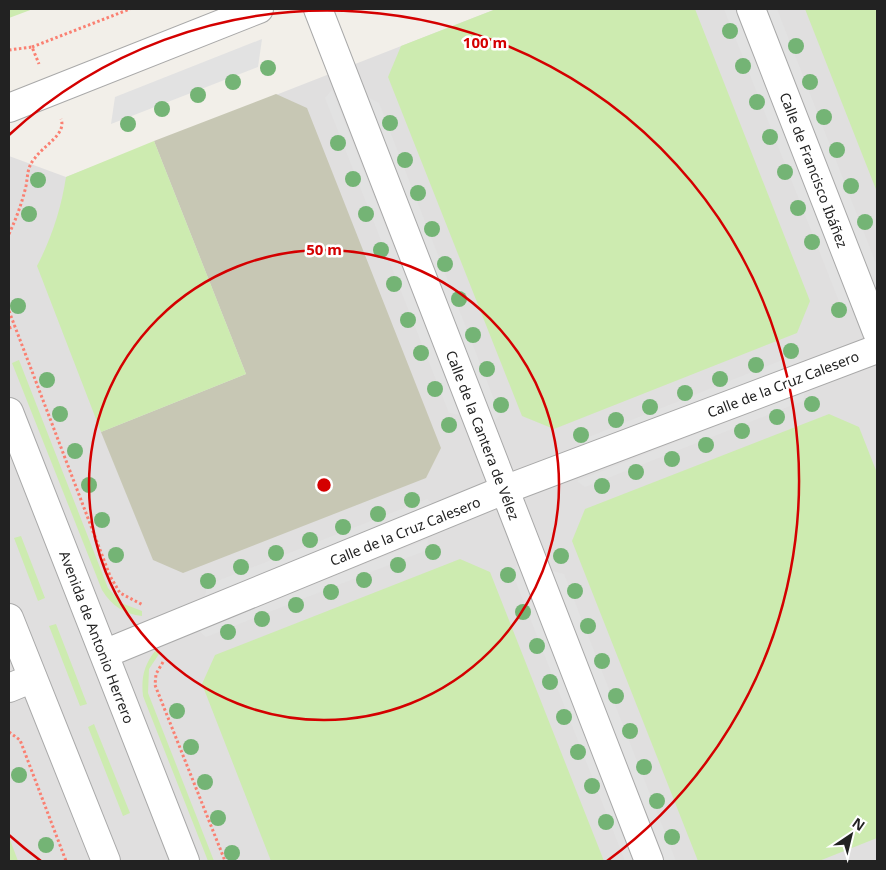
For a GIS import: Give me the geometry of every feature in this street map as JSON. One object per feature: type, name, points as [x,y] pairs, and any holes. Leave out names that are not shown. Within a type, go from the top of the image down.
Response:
[{"type":"street","points":[[9,108],[259,9]]},
{"type":"street","name":"Calle de la Cantera de Vélez","points":[[318,9],[649,861]]},
{"type":"street","name":"Calle de Francisco Ibáñez","points":[[750,9],[877,332]]},
{"type":"street","name":"Calle de la Cruz Calesero","points":[[104,654],[504,490],[877,349]]},
{"type":"street","name":"Avenida de Antonio Herrero","points":[[9,412],[185,861]]},
{"type":"street","points":[[9,618],[21,683],[106,861]]},
{"type":"path","points":[[32,47],[130,9]]},
{"type":"path","points":[[9,311],[110,576],[120,592],[149,610],[166,656],[156,674],[155,685],[225,861]]},
{"type":"path","points":[[9,328],[14,326]]},
{"type":"path","points":[[9,732],[20,740],[66,861]]},
{"type":"shaded area","points":[[496,9],[877,9],[877,861],[9,861],[9,156],[66,177]]},
{"type":"shaded area","points":[[724,9],[735,9],[854,310],[842,309]]},
{"type":"shaded area","points":[[766,9],[777,9],[877,266],[877,292]]},
{"type":"shaded area","points":[[262,39],[258,67],[111,124],[115,97]]},
{"type":"shaded area","points":[[332,90],[460,415],[449,413],[325,98]]},
{"type":"shaded area","points":[[276,94],[307,108],[441,448],[426,478],[183,573],[153,560],[101,432],[246,374],[154,141]]},
{"type":"shaded area","points":[[365,96],[379,103],[500,415],[494,422]]},
{"type":"shaded area","points":[[792,356],[804,361],[583,449],[586,438]]},
{"type":"shaded area","points":[[805,391],[803,401],[585,487],[577,481]]},
{"type":"shaded area","points":[[427,499],[435,506],[205,596],[207,585]]},
{"type":"shaded area","points":[[428,539],[427,550],[206,637],[198,630]]},
{"type":"shaded area","points":[[519,564],[635,861],[625,861],[512,572]]},
{"type":"shaded area","points":[[552,571],[564,574],[676,861],[665,861]]},
{"type":"green space","points":[[9,9],[33,9],[9,18]]},
{"type":"green space","points":[[496,9],[695,9],[810,301],[797,333],[554,429],[522,416],[388,77],[401,46]]},
{"type":"green space","points":[[805,9],[877,9],[877,192]]},
{"type":"green space","points":[[154,141],[246,374],[101,432],[37,266],[55,223],[66,177]]},
{"type":"green space","points":[[19,360],[108,588],[121,603],[142,611],[142,616],[119,608],[110,601],[102,590],[12,363]]},
{"type":"green space","points":[[829,414],[859,427],[877,473],[877,838],[819,861],[698,861],[572,541],[585,509]]},
{"type":"green space","points":[[21,536],[45,598],[38,601],[14,538]]},
{"type":"green space","points":[[460,559],[490,572],[604,861],[271,861],[202,684],[215,655]]},
{"type":"green space","points":[[56,624],[87,704],[80,706],[49,626]]},
{"type":"green space","points":[[155,651],[159,654],[149,669],[148,693],[214,861],[208,861],[143,696],[142,683],[144,672],[148,661]]},
{"type":"green space","points":[[94,724],[130,813],[123,816],[88,727]]},
{"type":"green space","points":[[9,837],[18,861],[9,861]]}]
